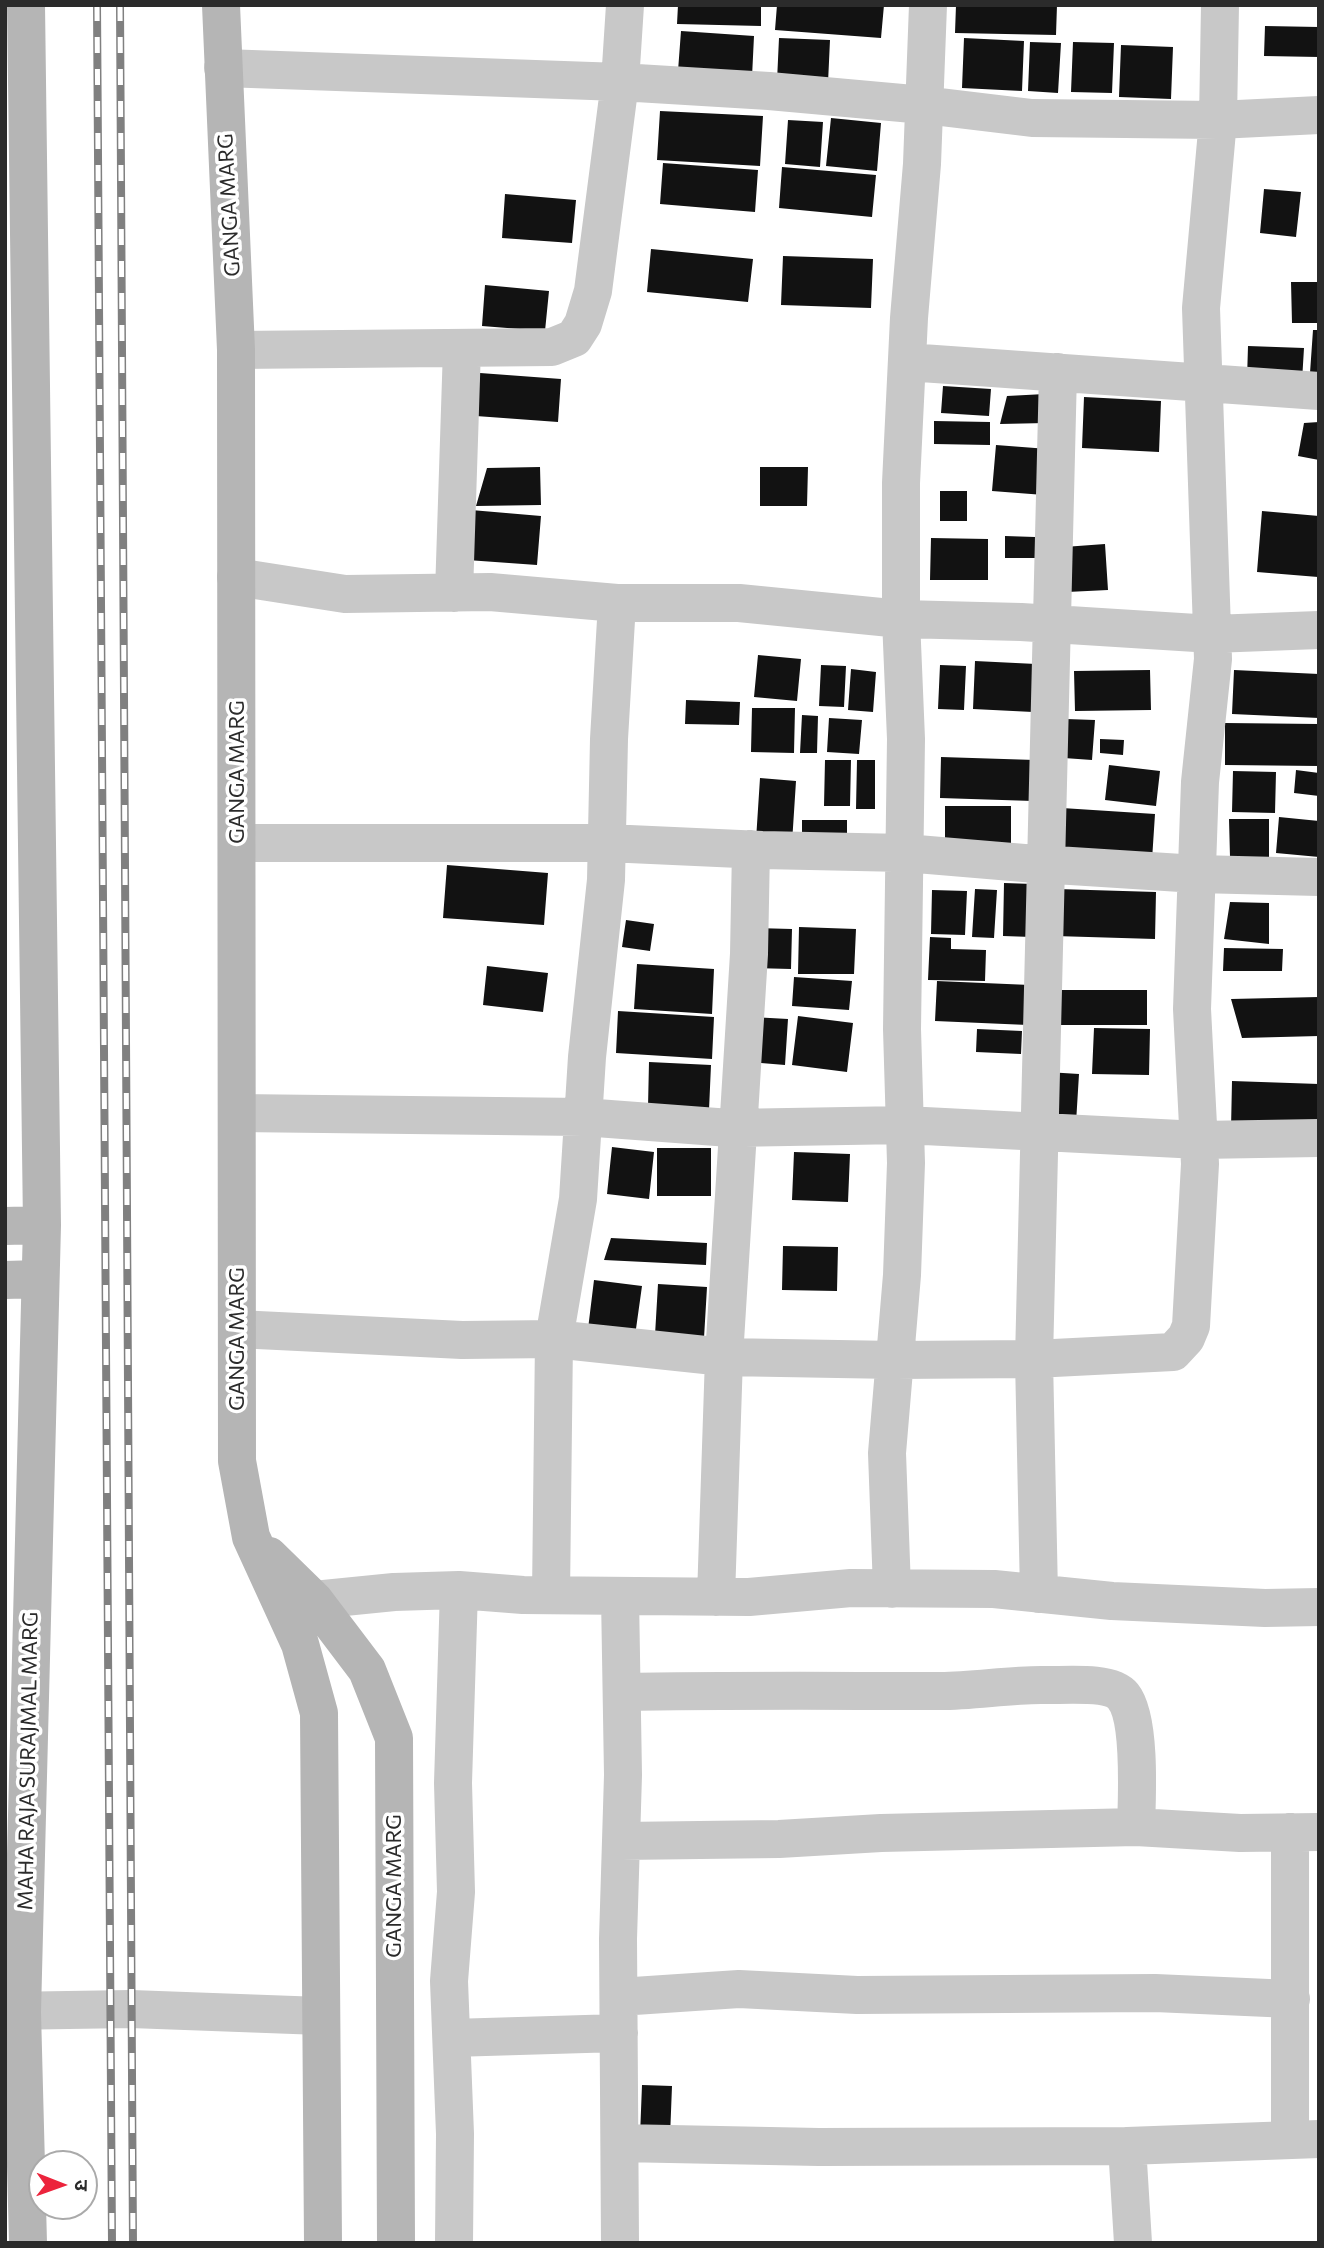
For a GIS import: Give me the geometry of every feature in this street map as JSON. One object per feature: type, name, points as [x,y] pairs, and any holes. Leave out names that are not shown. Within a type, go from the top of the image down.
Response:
[{"type":"street","name":"MAHA RAJA SURAJMAL MARG","points":[[26,5],[18,342],[23,1279],[14,2012],[28,2243]]},
{"type":"street","name":"GANGA MARG","points":[[221,5],[236,350],[237,1461],[251,1537],[300,1606],[367,1670],[394,1738],[396,2243]]},
{"type":"street","points":[[236,350],[552,347],[574,338],[583,324],[593,291],[620,82],[625,5]]},
{"type":"street","points":[[892,1589],[887,1453],[902,1275],[906,1163],[902,1029],[906,740],[901,619],[901,483],[922,164],[929,5]]},
{"type":"street","points":[[237,1329],[462,1340],[554,1339],[724,1357],[895,1360],[1034,1359],[1173,1352],[1186,1338],[1191,1326],[1200,1164],[1192,1009],[1200,782],[1213,659],[1202,308],[1218,120],[1220,5]]},
{"type":"street","points":[[223,68],[620,82],[769,91],[1032,118],[1218,120],[1319,115]]},
{"type":"street","points":[[454,593],[462,348]]},
{"type":"street","points":[[907,362],[1319,391]]},
{"type":"street","points":[[1039,1594],[1034,1359],[1058,372]]},
{"type":"street","points":[[236,577],[345,594],[491,592],[617,603],[739,603],[901,619],[1212,634],[1319,630]]},
{"type":"street","points":[[551,1595],[554,1339],[578,1199],[587,1057],[606,880],[608,739],[617,603]]},
{"type":"street","points":[[237,843],[607,843],[905,853],[1197,874],[1319,877]]},
{"type":"street","points":[[716,1597],[724,1357],[749,954],[751,849]]},
{"type":"street","points":[[237,1113],[583,1117],[737,1128],[905,1125],[1199,1140],[1319,1138]]},
{"type":"street","points":[[300,1606],[394,1592],[459,1590],[551,1595],[749,1597],[851,1588],[993,1589],[1112,1601],[1265,1608],[1319,1607]]},
{"type":"street","points":[[454,2243],[455,2134],[449,1981],[456,1892],[453,1783],[459,1590]]},
{"type":"street","points":[[620,1596],[623,1775],[619,2015],[620,2243]]},
{"type":"street","name":"GANGA MARG","points":[[300,1606],[300,1644],[319,1713],[323,2243]]},
{"type":"street","points":[[622,1692],[944,1691],[1034,1685],[1104,1686],[1122,1695],[1129,1708],[1137,1758],[1136,1827]]},
{"type":"street","points":[[620,2143],[819,2147],[1127,2146],[1305,2138],[1291,1999],[1304,1832],[1240,1833],[1136,1827],[881,1833],[779,1839],[621,1841]]},
{"type":"street","points":[[452,2038],[619,2015],[739,1989],[857,1995],[1155,1993],[1291,1999]]},
{"type":"street","points":[[14,2012],[131,2009],[321,2015]]},
{"type":"street","points":[[1127,2146],[1133,2243]]},
{"type":"building","points":[[678,5],[761,5],[761,26],[677,24]]},
{"type":"building","points":[[777,5],[884,5],[881,38],[775,30]]},
{"type":"building","points":[[956,5],[1057,5],[1056,35],[955,33]]},
{"type":"building","points":[[1265,26],[1319,27],[1319,57],[1264,56]]},
{"type":"building","points":[[681,31],[754,36],[752,77],[678,71]]},
{"type":"building","points":[[779,38],[830,40],[828,83],[777,81]]},
{"type":"building","points":[[964,38],[1024,41],[1022,91],[962,88]]},
{"type":"building","points":[[1030,42],[1061,43],[1058,93],[1028,91]]},
{"type":"building","points":[[1073,42],[1114,43],[1112,93],[1071,92]]},
{"type":"building","points":[[1121,45],[1173,47],[1171,99],[1119,97]]},
{"type":"building","points":[[660,111],[763,116],[760,166],[657,160]]},
{"type":"building","points":[[831,118],[881,123],[877,171],[826,166]]},
{"type":"building","points":[[788,120],[823,122],[820,167],[785,164]]},
{"type":"building","points":[[663,163],[758,170],[755,212],[660,204]]},
{"type":"building","points":[[782,167],[876,175],[872,217],[779,208]]},
{"type":"building","points":[[1264,189],[1301,192],[1296,237],[1260,233]]},
{"type":"building","points":[[505,194],[576,200],[572,243],[502,238]]},
{"type":"building","points":[[651,249],[753,259],[748,302],[647,292]]},
{"type":"building","points":[[783,256],[873,259],[871,308],[781,305]]},
{"type":"building","points":[[1291,282],[1319,282],[1319,323],[1292,323]]},
{"type":"building","points":[[485,285],[549,291],[545,331],[482,326]]},
{"type":"building","points":[[1313,330],[1319,330],[1319,373],[1310,373]]},
{"type":"building","points":[[1248,346],[1304,348],[1302,381],[1247,379]]},
{"type":"building","points":[[480,373],[561,379],[558,422],[476,416]]},
{"type":"building","points":[[943,386],[991,389],[989,416],[941,413]]},
{"type":"building","points":[[1045,394],[1046,423],[1000,424],[1007,396]]},
{"type":"building","points":[[1084,397],[1161,401],[1159,452],[1082,448]]},
{"type":"building","points":[[934,421],[990,422],[990,445],[934,444]]},
{"type":"building","points":[[1319,422],[1319,460],[1298,456],[1304,423]]},
{"type":"building","points":[[996,445],[1048,449],[1044,495],[992,491]]},
{"type":"building","points":[[540,467],[541,505],[476,506],[487,468]]},
{"type":"building","points":[[760,467],[808,467],[807,506],[760,506]]},
{"type":"building","points":[[940,491],[967,491],[967,521],[940,521]]},
{"type":"building","points":[[471,510],[541,516],[537,565],[467,560]]},
{"type":"building","points":[[1262,511],[1319,516],[1318,577],[1257,572]]},
{"type":"building","points":[[1005,536],[1035,537],[1035,558],[1005,558]]},
{"type":"building","points":[[931,538],[988,539],[988,580],[930,580]]},
{"type":"building","points":[[1105,544],[1108,590],[1067,592],[1064,547]]},
{"type":"building","points":[[758,655],[801,659],[797,701],[754,697]]},
{"type":"building","points":[[975,661],[1036,664],[1033,712],[973,709]]},
{"type":"building","points":[[821,665],[846,666],[844,707],[819,706]]},
{"type":"building","points":[[940,665],[966,666],[964,710],[938,709]]},
{"type":"building","points":[[851,669],[876,672],[873,712],[848,710]]},
{"type":"building","points":[[1150,670],[1151,710],[1075,711],[1074,671]]},
{"type":"building","points":[[1234,670],[1319,674],[1319,718],[1232,714]]},
{"type":"building","points":[[686,700],[740,702],[739,725],[685,724]]},
{"type":"building","points":[[752,708],[795,708],[794,753],[751,752]]},
{"type":"building","points":[[802,715],[818,716],[817,753],[800,753]]},
{"type":"building","points":[[829,718],[862,720],[859,754],[827,752]]},
{"type":"building","points":[[1066,719],[1095,720],[1092,760],[1064,758]]},
{"type":"building","points":[[1225,723],[1319,724],[1319,766],[1225,765]]},
{"type":"building","points":[[1100,739],[1124,740],[1123,755],[1100,753]]},
{"type":"building","points":[[941,757],[1035,760],[1033,801],[940,798]]},
{"type":"building","points":[[825,760],[851,760],[850,806],[824,806]]},
{"type":"building","points":[[857,760],[875,760],[875,809],[856,809]]},
{"type":"building","points":[[1109,765],[1160,771],[1156,806],[1105,800]]},
{"type":"building","points":[[1296,770],[1319,773],[1319,796],[1294,793]]},
{"type":"building","points":[[1233,771],[1276,772],[1275,813],[1232,812]]},
{"type":"building","points":[[760,778],[796,781],[792,843],[756,840]]},
{"type":"building","points":[[945,806],[1011,806],[1011,851],[945,851]]},
{"type":"building","points":[[1062,808],[1155,814],[1152,860],[1059,854]]},
{"type":"building","points":[[1279,817],[1319,821],[1319,857],[1276,853]]},
{"type":"building","points":[[1229,819],[1269,819],[1269,857],[1230,857]]},
{"type":"building","points":[[802,820],[847,820],[847,844],[802,843]]},
{"type":"building","points":[[447,865],[548,873],[544,925],[443,918]]},
{"type":"building","points":[[1004,883],[1033,884],[1032,937],[1003,936]]},
{"type":"building","points":[[975,889],[997,890],[994,938],[972,937]]},
{"type":"building","points":[[1057,889],[1156,892],[1155,939],[1055,936]]},
{"type":"building","points":[[932,890],[967,891],[965,935],[931,934]]},
{"type":"building","points":[[1230,902],[1269,903],[1269,944],[1224,939]]},
{"type":"building","points":[[626,920],[654,924],[650,951],[622,947]]},
{"type":"building","points":[[799,927],[856,929],[854,974],[798,974]]},
{"type":"building","points":[[755,928],[792,929],[791,969],[753,968]]},
{"type":"building","points":[[930,937],[951,938],[951,949],[986,950],[985,981],[928,980]]},
{"type":"building","points":[[1224,948],[1283,949],[1282,971],[1223,971]]},
{"type":"building","points":[[637,964],[714,969],[712,1014],[634,1009]]},
{"type":"building","points":[[487,966],[548,973],[543,1012],[483,1005]]},
{"type":"building","points":[[794,977],[852,981],[849,1010],[792,1006]]},
{"type":"building","points":[[937,981],[1030,985],[1028,1025],[935,1021]]},
{"type":"building","points":[[1058,990],[1147,990],[1147,1025],[1058,1025]]},
{"type":"building","points":[[1319,997],[1319,1036],[1242,1038],[1231,999]]},
{"type":"building","points":[[618,1011],[714,1017],[712,1059],[616,1053]]},
{"type":"building","points":[[798,1016],[853,1023],[847,1072],[792,1065]]},
{"type":"building","points":[[752,1017],[788,1019],[785,1065],[749,1062]]},
{"type":"building","points":[[1094,1028],[1150,1029],[1149,1075],[1092,1074]]},
{"type":"building","points":[[977,1029],[1022,1031],[1021,1054],[976,1052]]},
{"type":"building","points":[[649,1062],[711,1065],[709,1110],[648,1107]]},
{"type":"building","points":[[1047,1072],[1079,1074],[1076,1123],[1044,1122]]},
{"type":"building","points":[[1232,1081],[1319,1084],[1319,1131],[1231,1129]]},
{"type":"building","points":[[612,1147],[654,1152],[649,1199],[607,1194]]},
{"type":"building","points":[[657,1148],[711,1148],[711,1196],[657,1196]]},
{"type":"building","points":[[794,1152],[850,1154],[848,1202],[792,1200]]},
{"type":"building","points":[[611,1238],[707,1243],[706,1265],[604,1260]]},
{"type":"building","points":[[783,1246],[838,1247],[837,1291],[782,1290]]},
{"type":"building","points":[[594,1280],[642,1286],[635,1336],[588,1329]]},
{"type":"building","points":[[658,1284],[707,1287],[704,1338],[655,1335]]},
{"type":"building","points":[[642,2085],[672,2086],[670,2137],[640,2136]]},
{"type":"railway","points":[[97,5],[112,2243]]},
{"type":"railway","points":[[120,5],[133,2243]]}]
